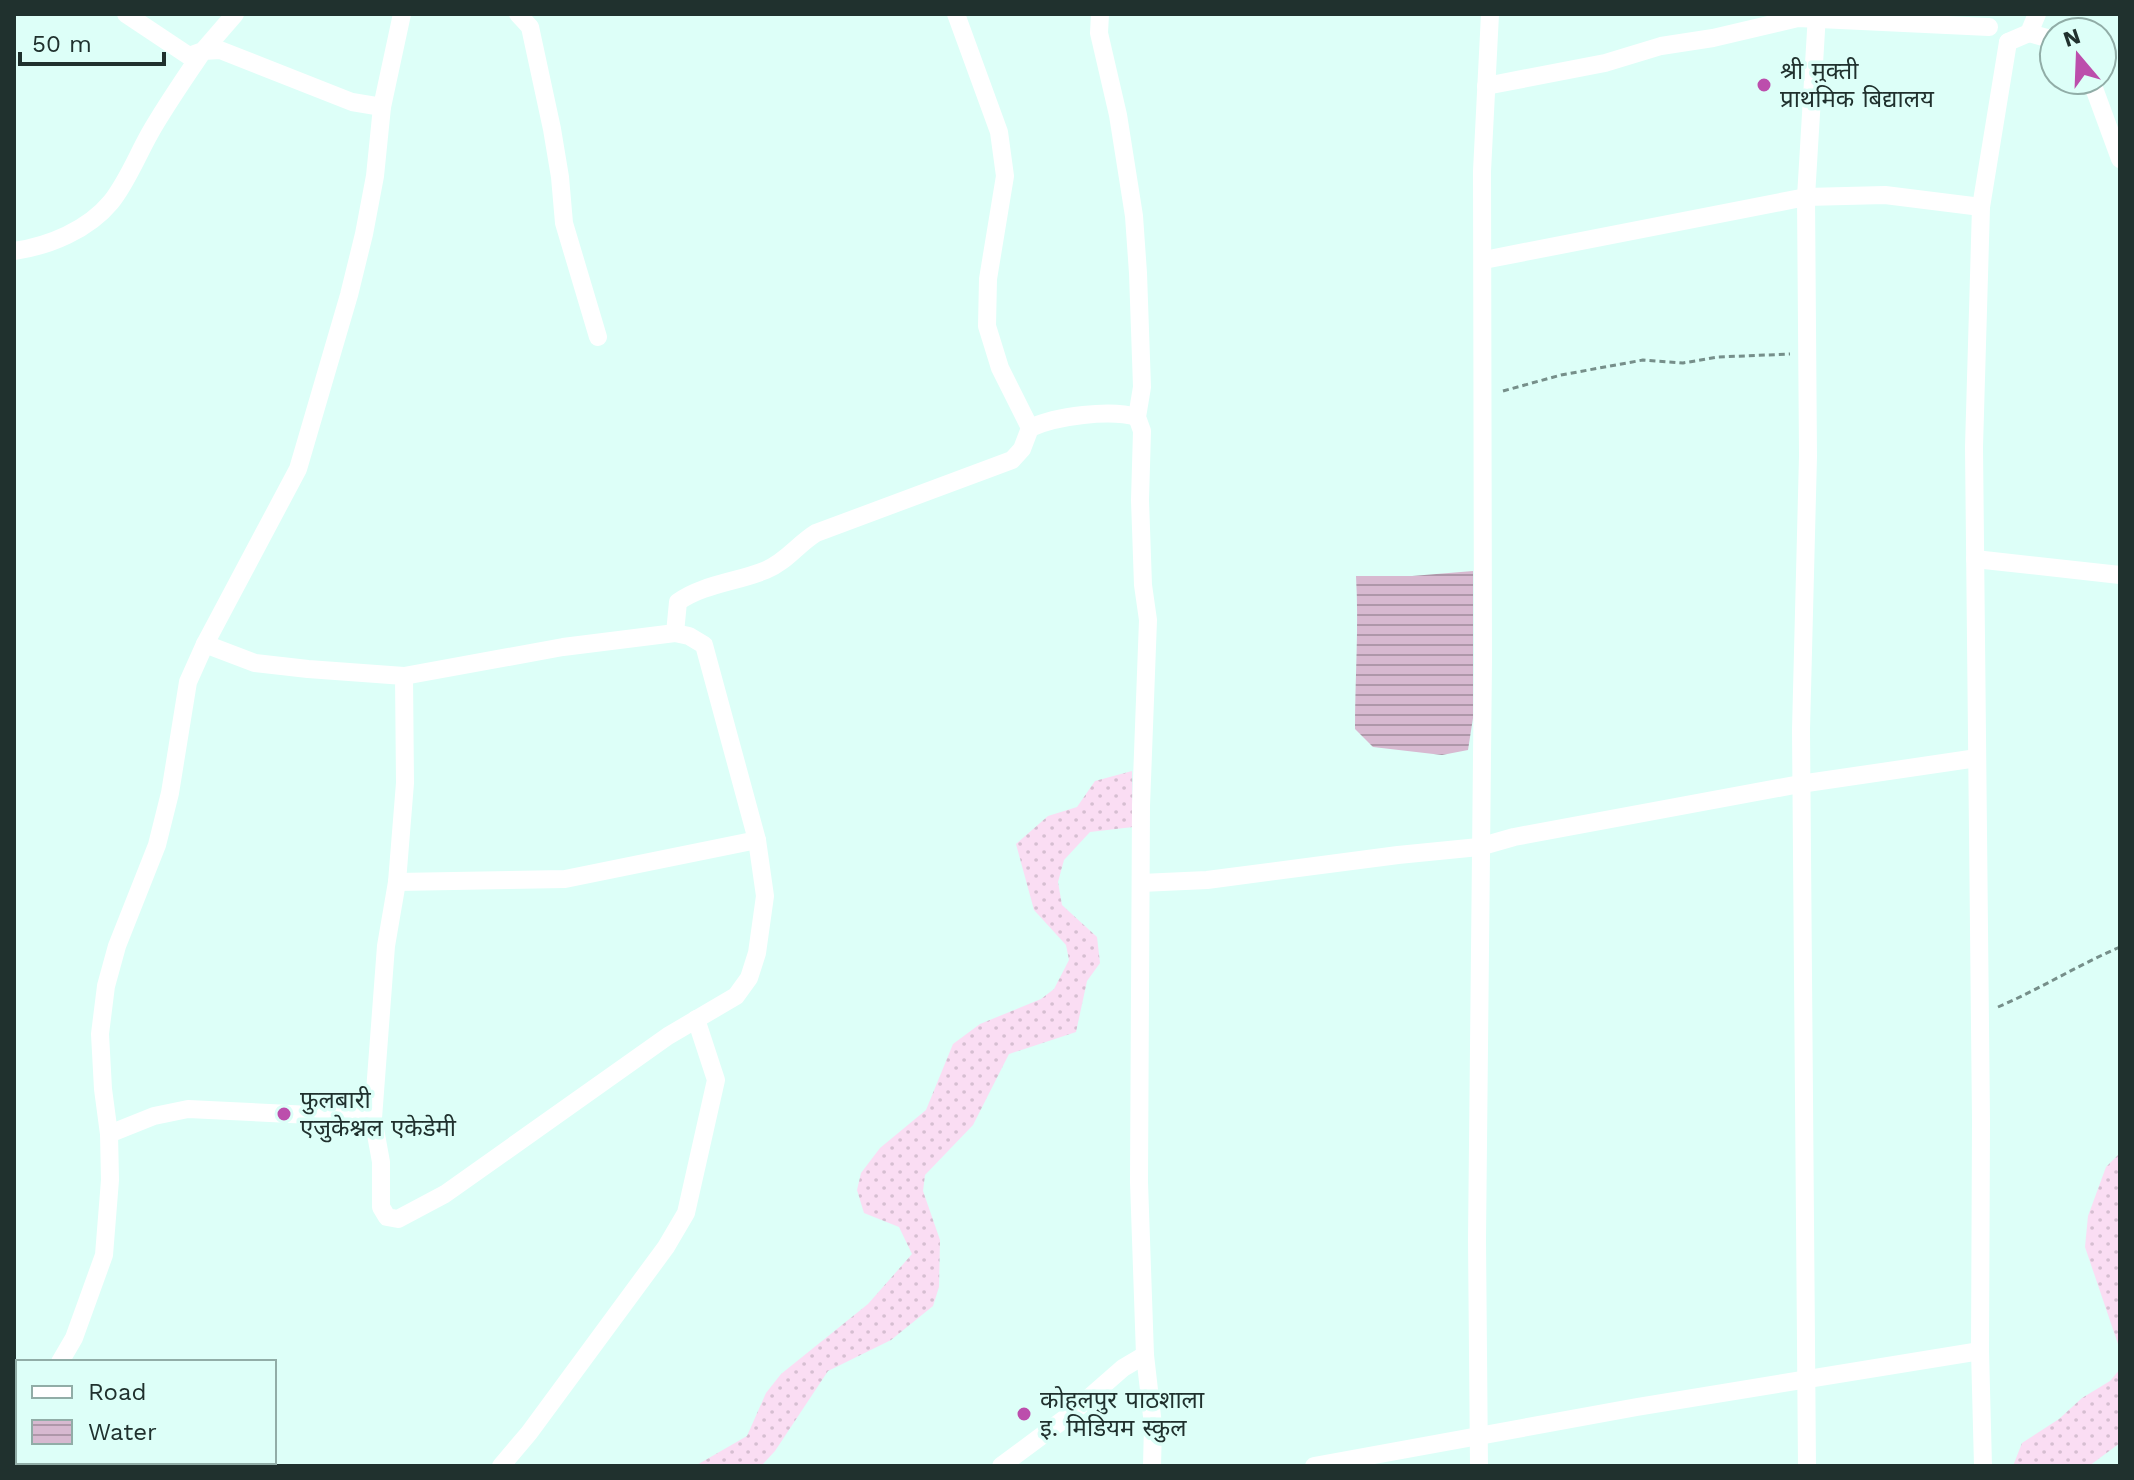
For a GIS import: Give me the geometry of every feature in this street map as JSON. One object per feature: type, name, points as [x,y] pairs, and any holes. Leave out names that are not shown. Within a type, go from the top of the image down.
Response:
[{"type":"street","points":[[126,14],[189,56],[220,50],[352,102],[382,107]]},
{"type":"street","points":[[14,251],[51,242],[71,233],[92,220],[111,202],[166,106],[203,51],[235,14]]},
{"type":"street","points":[[61,1360],[74,1338],[104,1255],[110,1180],[100,1034],[106,986],[121,935],[157,845],[170,793],[188,682],[298,469],[364,234],[375,176],[382,107],[402,14]]},
{"type":"street","points":[[518,14],[530,27],[554,141],[564,223],[598,337]]},
{"type":"street","points":[[956,14],[999,132],[1005,176],[988,279],[987,326],[1000,368],[1030,428]]},
{"type":"street","points":[[1100,14],[1099,33],[1118,115],[1134,216],[1142,387],[1137,417],[1142,431],[1140,500],[1143,585],[1148,620],[1141,806],[1139,1182],[1145,1355],[1153,1425],[1152,1466]]},
{"type":"street","points":[[1479,1466],[1477,1240],[1483,661],[1482,171],[1490,14]]},
{"type":"street","points":[[2029,33],[2037,14]]},
{"type":"street","points":[[1807,1466],[1800,784],[1808,456],[1806,197],[1818,17]]},
{"type":"street","points":[[1486,86],[1605,63],[1661,46],[1713,38],[1798,18],[1990,21],[2008,42],[1981,207],[1974,447],[1983,1466]]},
{"type":"street","points":[[2008,42],[2029,33],[2038,36]]},
{"type":"street","points":[[2097,96],[2120,159]]},
{"type":"street","points":[[1484,260],[1806,197],[1885,195],[1981,207]]},
{"type":"street","points":[[675,633],[678,602],[690,593],[767,570],[816,533],[1012,460],[1022,449],[1030,428],[1040,423],[1122,413],[1137,417]]},
{"type":"street","points":[[1975,559],[2120,575]]},
{"type":"street","points":[[205,644],[255,663],[404,676],[563,647],[675,633],[689,636],[704,645],[757,840],[765,896],[757,953],[749,978],[736,996],[696,1019],[445,1194],[398,1219],[387,1217],[381,1207],[381,1162],[373,1118],[386,946],[397,882],[405,783],[404,676]]},
{"type":"street","points":[[1141,883],[1207,880],[1479,847],[1514,837],[1800,784],[1977,758]]},
{"type":"street","points":[[397,882],[565,879],[757,840]]},
{"type":"street","points":[[501,1466],[529,1433],[666,1247],[686,1213],[716,1080],[696,1019]]},
{"type":"street","points":[[109,1134],[154,1116],[188,1109],[373,1118]]},
{"type":"street","points":[[1314,1466],[1808,1378],[1980,1351]]},
{"type":"street","points":[[1001,1466],[1067,1417],[1123,1368],[1145,1355]]},
{"type":"path","points":[[1483,396],[1561,375],[1643,360],[1683,363],[1718,357],[1774,357],[1807,351]]},
{"type":"path","points":[[1980,1009],[1998,1007],[2040,989],[2089,960],[2120,947]]},
{"type":"shaded area","points":[[1132,771],[1133,827],[1090,832],[1064,860],[1058,882],[1062,905],[1097,937],[1100,963],[1087,981],[1076,1032],[1009,1054],[973,1125],[925,1175],[923,1191],[940,1240],[939,1287],[933,1306],[891,1340],[828,1371],[775,1451],[761,1466],[695,1466],[747,1436],[766,1393],[781,1374],[868,1304],[912,1254],[899,1227],[864,1213],[857,1190],[861,1173],[880,1148],[926,1110],[953,1044],[980,1024],[1041,999],[1054,989],[1069,960],[1066,945],[1034,910],[1016,844],[1048,816],[1077,807],[1095,781]]},
{"type":"shaded area","points":[[2120,1153],[2120,1350],[2085,1247],[2088,1216],[2106,1167]]},
{"type":"shaded area","points":[[2120,1369],[2120,1443],[2089,1466],[2013,1466],[2022,1443],[2110,1381]]},
{"type":"water","points":[[1473,571],[1473,718],[1468,750],[1442,755],[1373,747],[1355,729],[1356,576]]},
{"type":"place","name":"श्री मुक्ती प्राथमिक बिद्यालय","points":[[1764,85]]},
{"type":"place","name":"फुलबारी एजुकेश्नल एकेडेमी","points":[[284,1114]]},
{"type":"place","name":"कोहलपुर पाठशाला इ. मिडियम स्कुल","points":[[1024,1414]]}]
